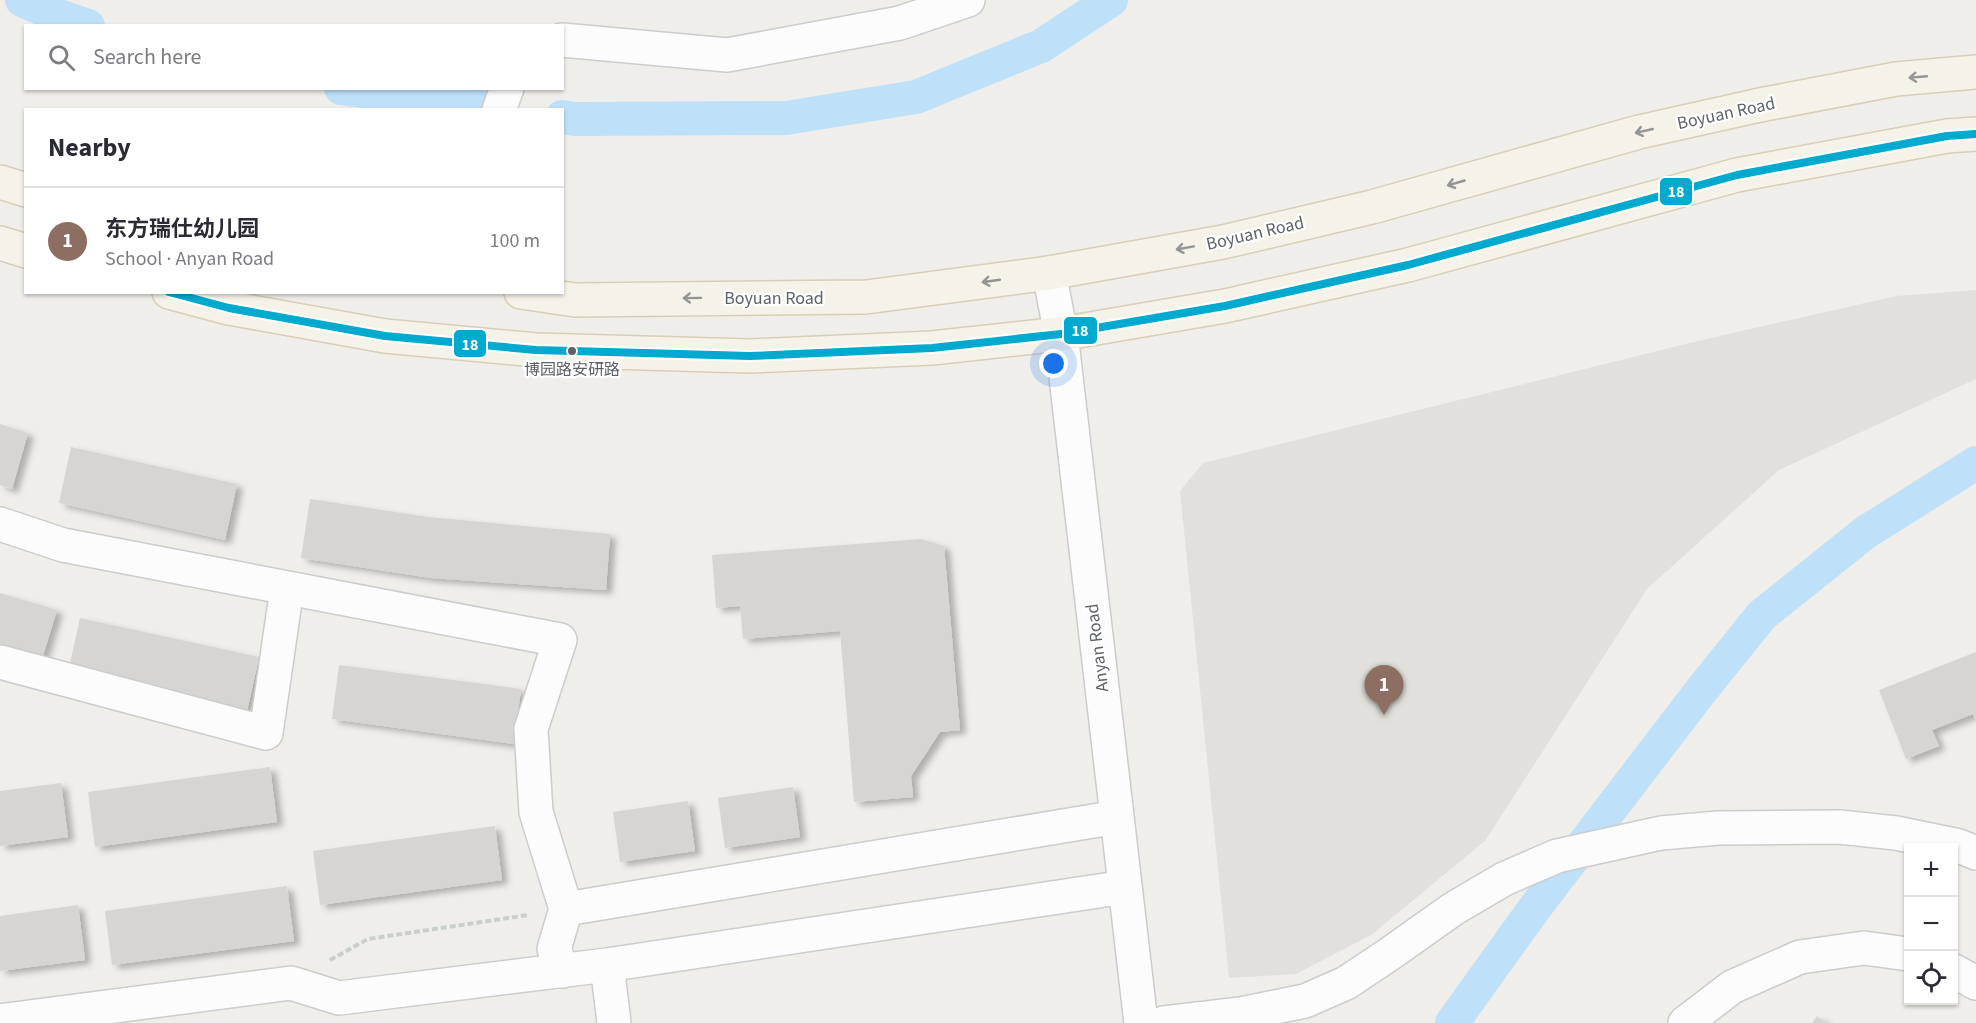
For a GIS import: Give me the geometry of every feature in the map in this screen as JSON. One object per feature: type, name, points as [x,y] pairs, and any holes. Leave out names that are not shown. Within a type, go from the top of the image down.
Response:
[{"type":"main road","name":"Boyuan Road","points":[[534,294],[575,300],[866,297],[1049,273],[1223,242],[1372,207],[1639,132],[1749,108],[1896,79],[1976,72]]},
{"type":"main road","points":[[176,294],[229,308],[385,336],[536,350],[750,356],[932,348],[1060,334],[1225,306],[1407,265],[1737,175],[1947,136],[1976,134]]},
{"type":"main road","points":[[0,182],[24,189]]},
{"type":"main road","points":[[0,243],[24,250]]},
{"type":"street","points":[[564,39],[727,55],[900,23],[968,0]]},
{"type":"street","points":[[500,108],[506,90]]},
{"type":"street","name":"Anyan Road","points":[[1049,273],[1060,334],[1141,1023]]},
{"type":"street","points":[[0,524],[63,545],[560,640],[531,729],[536,812],[566,909],[554,949],[563,971]]},
{"type":"street","points":[[0,662],[266,733],[287,588]]},
{"type":"street","points":[[566,909],[1117,817]]},
{"type":"street","points":[[1164,1023],[1241,1014],[1305,1001],[1346,983],[1453,909],[1504,879],[1557,856],[1661,833],[1718,828],[1839,827],[1896,833],[1959,846],[1976,853]]},
{"type":"street","points":[[0,1021],[291,983],[339,998],[607,965],[1125,887]]},
{"type":"street","points":[[1685,1023],[1732,987],[1800,957],[1864,948],[1904,953]]},
{"type":"street","points":[[607,965],[614,1023]]},
{"type":"street","points":[[1958,973],[1976,984]]},
{"type":"path","points":[[291,983],[368,939],[566,909]]},
{"type":"shaded area","points":[[1976,290],[1976,379],[1779,470],[1647,589],[1485,841],[1371,935],[1296,974],[1229,978],[1180,491],[1203,463],[1702,340],[1896,296]]},
{"type":"building","points":[[0,424],[28,433],[12,489],[0,485]]},
{"type":"building","points":[[71,447],[237,484],[225,540],[59,503]]},
{"type":"building","points":[[310,499],[428,517],[610,534],[606,590],[431,578],[301,558]]},
{"type":"building","points":[[921,539],[944,546],[960,730],[940,732],[911,776],[913,797],[854,802],[840,631],[743,639],[740,606],[716,608],[712,555]]},
{"type":"building","points":[[0,593],[57,610],[41,662],[0,650]]},
{"type":"building","points":[[80,618],[259,657],[247,711],[68,672]]},
{"type":"building","points":[[1976,652],[1976,721],[1973,714],[1932,730],[1939,746],[1906,759],[1879,690]]},
{"type":"building","points":[[339,665],[521,689],[514,744],[332,719]]},
{"type":"building","points":[[270,767],[277,822],[95,847],[88,792]]},
{"type":"building","points":[[61,783],[68,837],[0,846],[0,791]]},
{"type":"building","points":[[793,787],[800,837],[725,848],[718,798]]},
{"type":"building","points":[[688,801],[695,851],[620,862],[613,812]]},
{"type":"building","points":[[495,826],[502,880],[320,905],[313,851]]},
{"type":"building","points":[[287,886],[294,941],[112,965],[105,911]]},
{"type":"building","points":[[78,905],[85,960],[0,971],[0,916]]},
{"type":"building","points":[[1817,1016],[1827,1023],[1812,1023]]},
{"type":"waterway","points":[[22,0],[82,24]]},
{"type":"waterway","points":[[564,117],[786,118],[916,97],[1041,46],[1111,0]]},
{"type":"waterway","points":[[356,90],[487,108]]},
{"type":"waterway","points":[[1452,1023],[1534,909],[1700,692],[1762,615],[1866,532],[1976,463]]},
{"type":"transit line","name":"18","points":[[176,294],[229,308],[385,336],[536,350],[750,356],[932,348],[1061,334],[1225,306],[1408,265],[1737,175],[1947,136],[1976,134]]},
{"type":"place","name":"博园路安研路","points":[[572,351]]},
{"type":"place","name":"东方瑞仕幼儿园","points":[[1384,715]]}]
